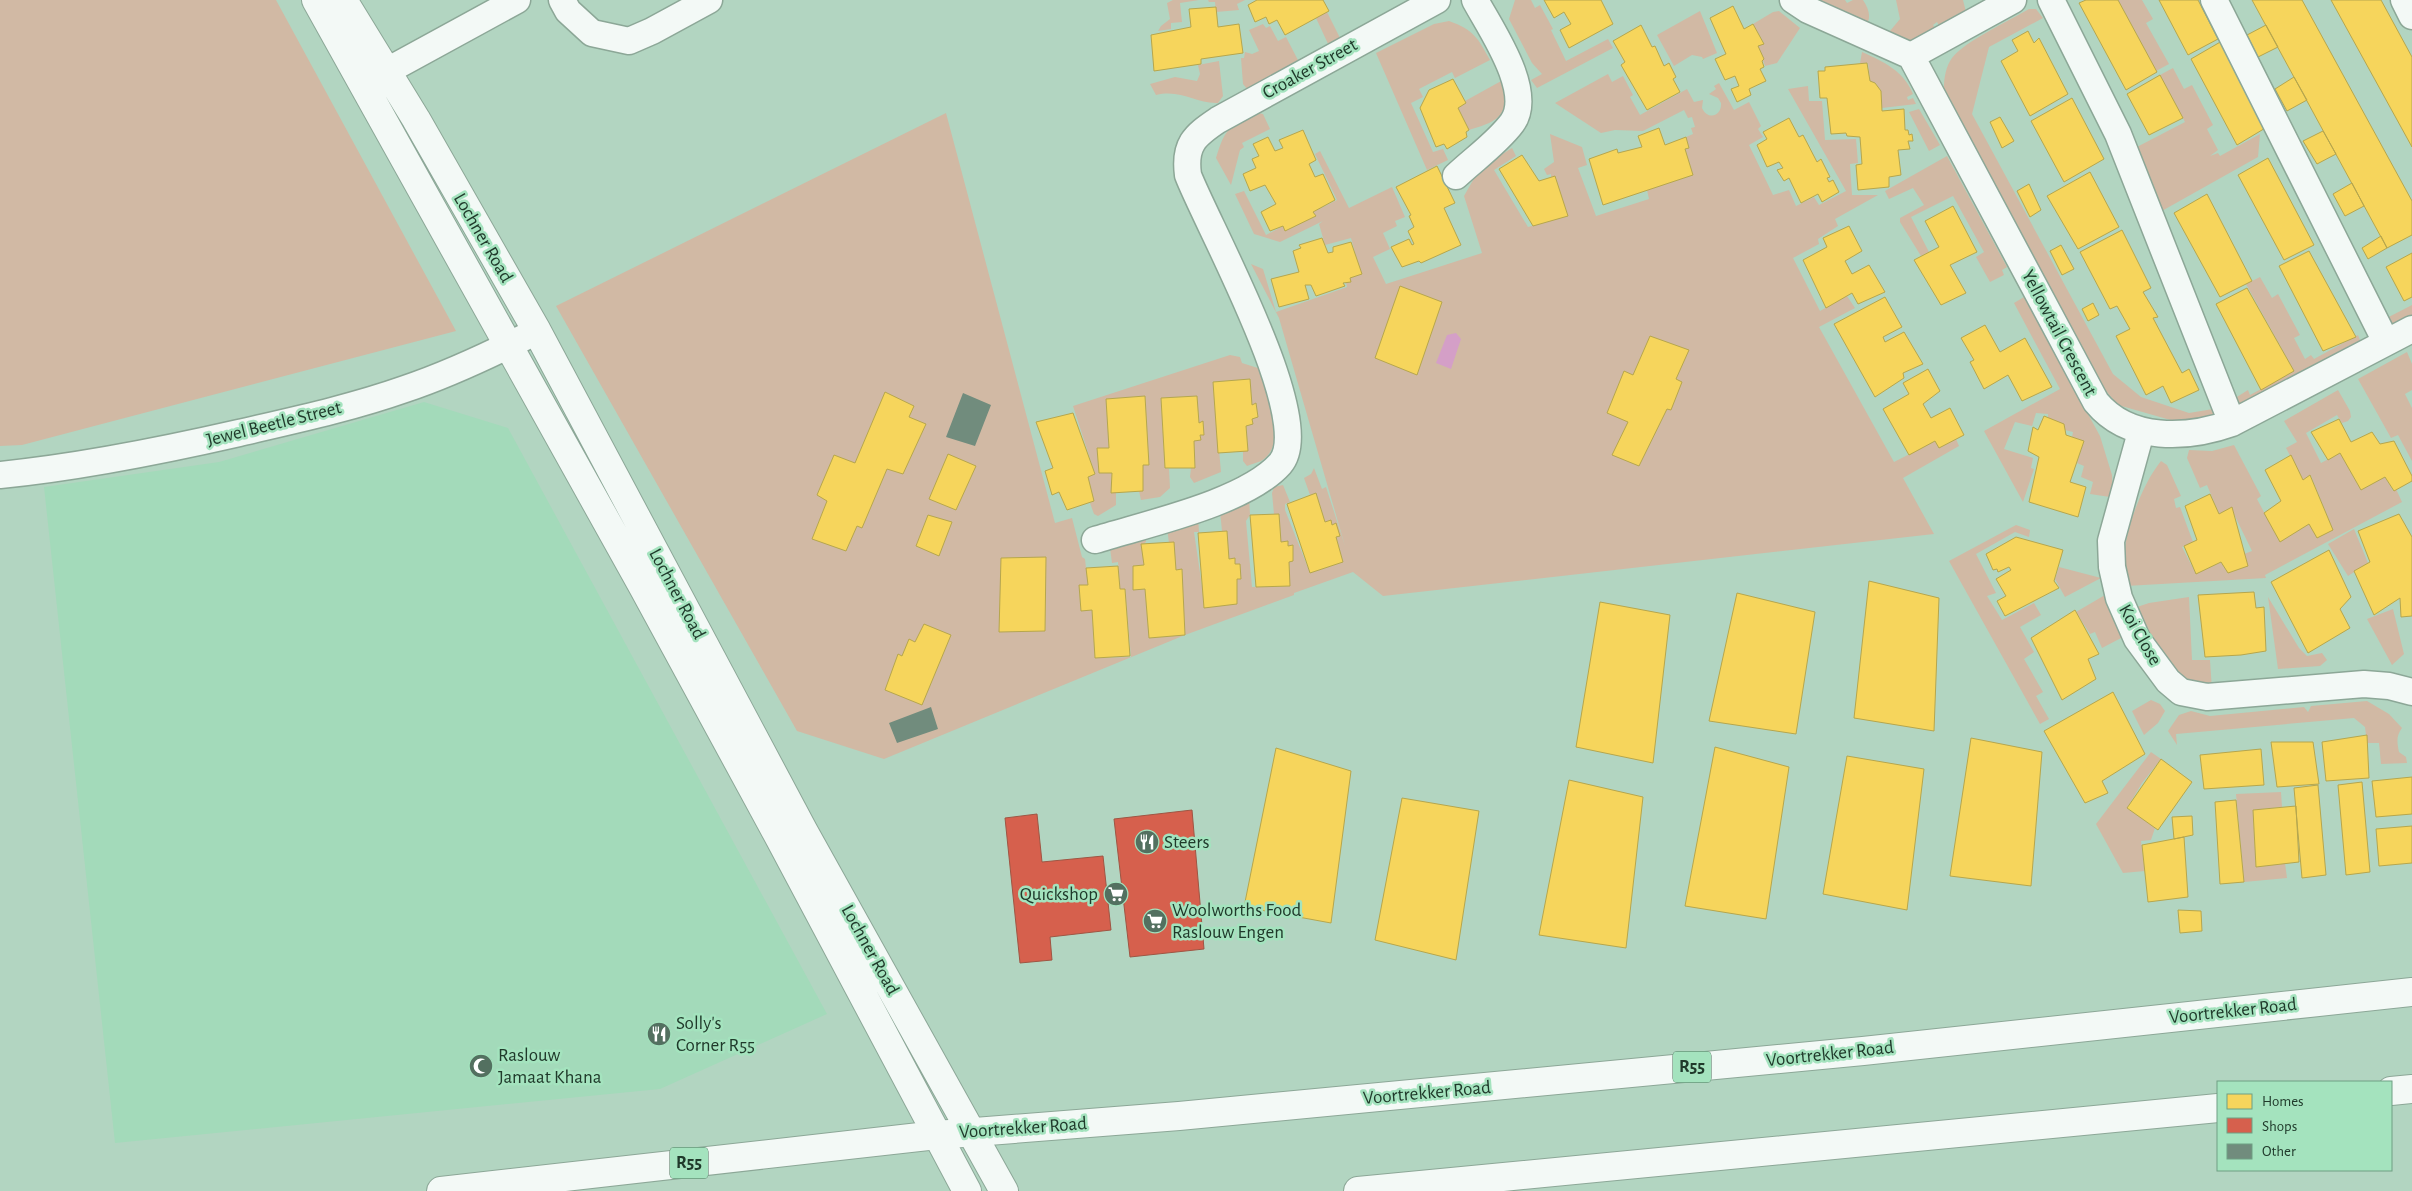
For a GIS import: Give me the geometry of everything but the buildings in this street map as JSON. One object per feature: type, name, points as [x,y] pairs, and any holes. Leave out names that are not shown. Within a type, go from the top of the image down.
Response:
[{"type":"main road","name":"Lochner Road","points":[[316,0],[507,346],[644,587],[780,838],[967,1191]]},
{"type":"main road","name":"Lochner Road","points":[[343,0],[387,71],[537,331],[798,821],[1004,1191]]},
{"type":"main road","name":"Voortrekker Road","points":[[442,1191],[937,1135],[1189,1116],[1863,1051],[2412,992]]},
{"type":"main road","points":[[2392,1091],[2412,1089]]},
{"type":"main road","points":[[1358,1191],[2217,1108]]},
{"type":"main road","points":[[1477,1191],[1623,1166]]},
{"type":"street","points":[[387,71],[517,0]]},
{"type":"street","points":[[562,0],[568,11],[592,33],[629,40],[652,31],[709,0]]},
{"type":"street","name":"Croaker Street","points":[[1095,540],[1235,495],[1263,479],[1282,463],[1288,445],[1288,421],[1278,383],[1259,330],[1188,174],[1187,153],[1189,145],[1204,129],[1218,120],[1437,0]]},
{"type":"street","points":[[1456,176],[1513,122],[1519,100],[1513,73],[1474,0]]},
{"type":"street","points":[[1793,0],[1808,10],[1912,56],[2013,0]]},
{"type":"street","points":[[2051,0],[2118,134],[2232,423]]},
{"type":"street","points":[[2214,0],[2386,342]]},
{"type":"street","points":[[2404,0],[2412,16]]},
{"type":"street","name":"Yellowtail Crescent","points":[[1912,56],[2096,402],[2105,413],[2119,422],[2141,432],[2193,433],[2210,431],[2232,423],[2412,329]]},
{"type":"street","name":"Jewel Beetle Street","points":[[0,475],[56,470],[166,450],[332,411],[404,390],[507,346],[537,331]]},
{"type":"street","name":"Koi Close","points":[[2141,432],[2111,541],[2112,567],[2119,598],[2137,639],[2168,681],[2180,692],[2207,697],[2364,684],[2389,686],[2412,692]]},
{"type":"shaded area","points":[[0,0],[276,0],[456,331],[22,445],[0,446]]},
{"type":"shaded area","points":[[1173,0],[1199,0],[1180,3],[1182,22],[1171,23],[1171,29],[1158,31],[1170,19],[1167,3]]},
{"type":"shaded area","points":[[1208,0],[1245,0],[1237,4],[1239,10],[1216,12],[1215,2],[1209,2]]},
{"type":"shaded area","points":[[1515,0],[1531,0],[1535,8],[1540,5],[1553,29],[1551,30],[1566,61],[1608,39],[1613,48],[1537,88],[1531,80],[1542,74],[1532,63],[1509,19]]},
{"type":"shaded area","points":[[1805,0],[1845,0],[1847,3],[1853,0],[1863,0],[1868,10],[1867,24],[1865,27]]},
{"type":"shaded area","points":[[1896,0],[1963,0],[1967,16],[1940,27],[1937,22],[1933,25],[1937,31],[1909,43],[1889,38],[1890,31],[1900,19]]},
{"type":"shaded area","points":[[2118,0],[2142,0],[2153,19],[2146,23],[2169,64],[2156,71]]},
{"type":"shaded area","points":[[2029,9],[2036,9],[2043,18],[1989,47],[1972,114],[2113,374],[2141,397],[2189,413],[2213,409],[2216,419],[2195,427],[2118,405],[2100,384],[1945,103],[1945,74],[1952,58],[1977,38]]},
{"type":"shaded area","points":[[1700,11],[1717,53],[1703,59],[1702,57],[1692,55],[1674,66],[1657,35]]},
{"type":"shaded area","points":[[1779,11],[1800,28],[1777,63],[1765,66],[1758,46],[1764,43],[1753,24],[1773,12]]},
{"type":"shaded area","points":[[1327,12],[1342,42],[1330,48],[1316,18]]},
{"type":"shaded area","points":[[1449,21],[1470,31],[1490,60],[1455,78],[1452,72],[1419,89],[1423,97],[1411,103],[1433,152],[1443,149],[1448,160],[1427,170],[1376,53],[1434,24]]},
{"type":"shaded area","points":[[1263,24],[1266,28],[1270,26],[1278,41],[1286,37],[1300,64],[1248,90],[1243,84],[1241,58],[1244,58],[1245,52],[1252,54],[1259,51],[1249,30]]},
{"type":"shaded area","points":[[1862,52],[1899,73],[1913,94],[1907,97],[1908,100],[1913,98],[1916,104],[1882,108],[1881,91],[1875,83],[1870,81],[1868,63],[1860,63]]},
{"type":"shaded area","points":[[1219,61],[1223,96],[1218,103],[1210,103],[1174,94],[1156,95],[1150,84],[1175,77],[1197,81],[1200,74],[1198,65]]},
{"type":"shaded area","points":[[2173,68],[2184,89],[2192,85],[2213,125],[2207,129],[2218,150],[2210,156],[2218,153],[2220,156],[2260,134],[2258,157],[2160,212],[2135,148],[2185,122],[2160,75]]},
{"type":"shaded area","points":[[1608,74],[1612,82],[1623,76],[1633,95],[1630,97],[1640,115],[1687,89],[1694,102],[1703,100],[1702,108],[1708,115],[1717,114],[1721,103],[1718,98],[1709,94],[1716,89],[1714,86],[1719,83],[1734,110],[1749,102],[1761,126],[1758,129],[1763,137],[1749,145],[1773,195],[1789,190],[1796,206],[1814,197],[1819,205],[1846,191],[1788,89],[1808,86],[1809,101],[1822,101],[1825,140],[1856,139],[1858,163],[1850,164],[1852,195],[1878,195],[1835,219],[1838,226],[1818,239],[1819,244],[1793,258],[1820,311],[1847,296],[1855,308],[1819,327],[1894,462],[1935,441],[1939,448],[1956,439],[1959,446],[1903,478],[1934,534],[1383,596],[1353,572],[1185,635],[1182,569],[1176,570],[1174,543],[1169,543],[1167,528],[1198,517],[1199,532],[1194,532],[1205,607],[1237,604],[1237,579],[1241,579],[1240,564],[1235,564],[1235,558],[1229,559],[1227,531],[1222,531],[1220,511],[1249,496],[1250,515],[1246,521],[1252,587],[1289,586],[1289,562],[1293,560],[1293,545],[1288,546],[1288,541],[1281,542],[1279,514],[1274,514],[1272,493],[1274,487],[1283,485],[1290,502],[1285,504],[1285,510],[1310,573],[1343,562],[1336,537],[1336,523],[1332,525],[1331,521],[1325,522],[1316,493],[1310,495],[1304,478],[1311,474],[1314,468],[1322,489],[1326,487],[1345,546],[1279,318],[1251,264],[1263,269],[1276,312],[1347,287],[1346,282],[1350,278],[1361,274],[1351,238],[1325,245],[1319,224],[1323,221],[1280,242],[1254,234],[1235,194],[1244,191],[1266,235],[1283,226],[1285,231],[1316,216],[1313,212],[1337,200],[1315,154],[1320,151],[1349,208],[1392,187],[1405,217],[1395,221],[1397,226],[1383,233],[1390,249],[1373,257],[1386,284],[1482,253],[1464,196],[1480,168],[1512,148],[1516,156],[1494,170],[1528,227],[1567,216],[1555,176],[1547,175],[1544,169],[1554,162],[1550,134],[1582,147],[1587,165],[1578,168],[1596,216],[1649,199],[1647,190],[1693,175],[1685,149],[1689,148],[1686,137],[1693,134],[1691,128],[1695,127],[1692,117],[1688,118],[1684,110],[1643,131],[1615,130],[1601,133],[1555,103]]},
{"type":"shaded area","points":[[1503,80],[1505,101],[1501,114],[1489,123],[1469,130],[1458,108],[1466,103],[1465,101]]},
{"type":"shaded area","points":[[1919,109],[1940,145],[1929,151],[1909,112]]},
{"type":"shaded area","points":[[946,113],[1055,523],[1072,518],[1082,557],[1085,559],[1088,585],[1079,586],[1081,611],[1092,610],[1095,658],[1131,657],[1125,589],[1120,589],[1118,562],[1112,563],[1110,548],[1145,533],[1146,542],[1142,545],[1144,565],[1133,566],[1133,590],[1145,589],[1149,638],[1185,635],[884,759],[797,731],[556,306]]},
{"type":"shaded area","points":[[1258,113],[1263,114],[1270,129],[1242,143],[1244,147],[1240,150],[1231,185],[1216,158],[1219,147],[1226,134],[1234,125]]},
{"type":"shaded area","points":[[1947,156],[2007,267],[2002,270],[2004,275],[1990,282],[1976,257],[1984,252],[1953,196],[1911,217],[1929,252],[1921,256],[1900,222],[1900,218],[1924,205],[1913,188],[1889,199],[1885,191]]},
{"type":"shaded area","points":[[2260,277],[2272,298],[2278,294],[2300,335],[2294,338],[2305,359],[2311,355],[2314,359],[2358,335],[2362,345],[2241,414],[2232,400],[2248,390],[2250,395],[2294,371],[2246,284]]},
{"type":"shaded area","points":[[2024,297],[2100,436],[2112,475],[2113,493],[2110,497],[2090,494],[2093,482],[2081,477],[2084,466],[2077,463],[2084,441],[2072,437],[2073,432],[2065,430],[2064,426],[2048,418],[2048,414],[2036,413],[2032,426],[2015,422],[2004,449],[2033,458],[2031,468],[2034,469],[2023,502],[1984,431],[2060,389],[2014,303]]},
{"type":"shaded area","points":[[2412,305],[2412,321],[2386,336],[2379,322]]},
{"type":"shaded area","points":[[1456,333],[1461,339],[1451,369],[1436,363],[1447,335]]},
{"type":"shaded area","points":[[2407,352],[2412,364],[2412,390],[2405,394],[2412,408],[2412,461],[2398,435],[2391,438],[2358,379]]},
{"type":"shaded area","points":[[1230,355],[1240,357],[1242,363],[1261,369],[1274,417],[1274,443],[1269,453],[1261,461],[1247,466],[1243,461],[1243,451],[1248,450],[1246,426],[1253,424],[1252,419],[1258,417],[1256,403],[1252,405],[1250,379],[1213,382],[1221,472],[1194,483],[1190,477],[1191,468],[1195,468],[1194,441],[1201,440],[1200,435],[1204,435],[1203,422],[1199,423],[1197,396],[1161,398],[1165,468],[1169,469],[1170,488],[1160,497],[1141,500],[1139,491],[1143,491],[1143,465],[1149,465],[1145,396],[1106,399],[1109,448],[1097,449],[1099,473],[1112,473],[1111,492],[1116,492],[1116,505],[1098,516],[1094,514],[1090,503],[1094,501],[1088,477],[1095,474],[1073,406]]},
{"type":"shaded area","points":[[2338,390],[2350,411],[2351,417],[2348,421],[2342,423],[2337,415],[2306,433],[2321,463],[2340,453],[2361,490],[2385,477],[2393,491],[2396,489],[2402,502],[2265,575],[2266,578],[2126,586],[2124,558],[2131,520],[2148,481],[2161,461],[2167,465],[2181,496],[2174,499],[2176,508],[2180,507],[2193,542],[2182,547],[2196,574],[2221,562],[2228,573],[2247,566],[2244,554],[2252,551],[2231,508],[2219,514],[2207,485],[2200,488],[2187,458],[2189,450],[2212,451],[2234,445],[2261,496],[2257,499],[2280,542],[2309,524],[2333,530],[2311,476],[2303,480],[2286,448],[2297,442],[2307,458],[2284,421]]},
{"type":"shaded area","points":[[424,402],[508,428],[827,1014],[660,1089],[115,1143],[44,487],[219,462]]},
{"type":"shaded area","points":[[2016,525],[2030,530],[2029,537],[2015,532],[1976,554],[1996,593],[1987,596],[2002,620],[2034,603],[2041,615],[2020,627],[2034,652],[2024,659],[2043,692],[2036,696],[2049,719],[2040,724],[1949,561]]},
{"type":"shaded area","points":[[2354,529],[2368,563],[2348,576],[2328,544]]},
{"type":"shaded area","points":[[2059,567],[2101,578],[2065,597],[2055,579]]},
{"type":"shaded area","points":[[2105,595],[2123,637],[2102,648],[2095,632],[2090,634],[2076,612]]},
{"type":"shaded area","points":[[2189,597],[2192,660],[2210,660],[2212,690],[2189,687],[2165,666],[2134,608],[2149,603]]},
{"type":"shaded area","points":[[2268,597],[2299,648],[2307,656],[2322,653],[2327,660],[2320,666],[2278,669]]},
{"type":"shaded area","points":[[2393,609],[2404,654],[2392,665],[2367,619]]},
{"type":"shaded area","points":[[2151,700],[2160,704],[2165,711],[2158,723],[2144,735],[2132,711]]},
{"type":"shaded area","points":[[2367,701],[2389,714],[2402,728],[2398,736],[2399,752],[2406,757],[2407,763],[2381,764],[2379,743],[2367,743],[2365,727],[2354,718],[2176,734],[2177,745],[2168,731],[2179,715],[2191,711],[2210,716],[2304,707],[2308,712],[2311,706]]},
{"type":"shaded area","points":[[2151,752],[2161,759],[2142,783],[2127,808],[2155,828],[2151,840],[2141,841],[2145,871],[2123,873],[2096,824]]},
{"type":"shaded area","points":[[2281,792],[2282,807],[2253,810],[2256,867],[2285,863],[2287,878],[2244,882],[2236,794]]},
{"type":"place","name":"Steers","points":[[1147,842]]},
{"type":"place","name":"Quickshop","points":[[1116,894]]},
{"type":"place","name":"Woolworths Food Raslouw Engen","points":[[1155,921]]},
{"type":"place","name":"Solly's Corner R55","points":[[659,1034]]},
{"type":"place","name":"Raslouw Jamaat Khana","points":[[481,1066]]}]
